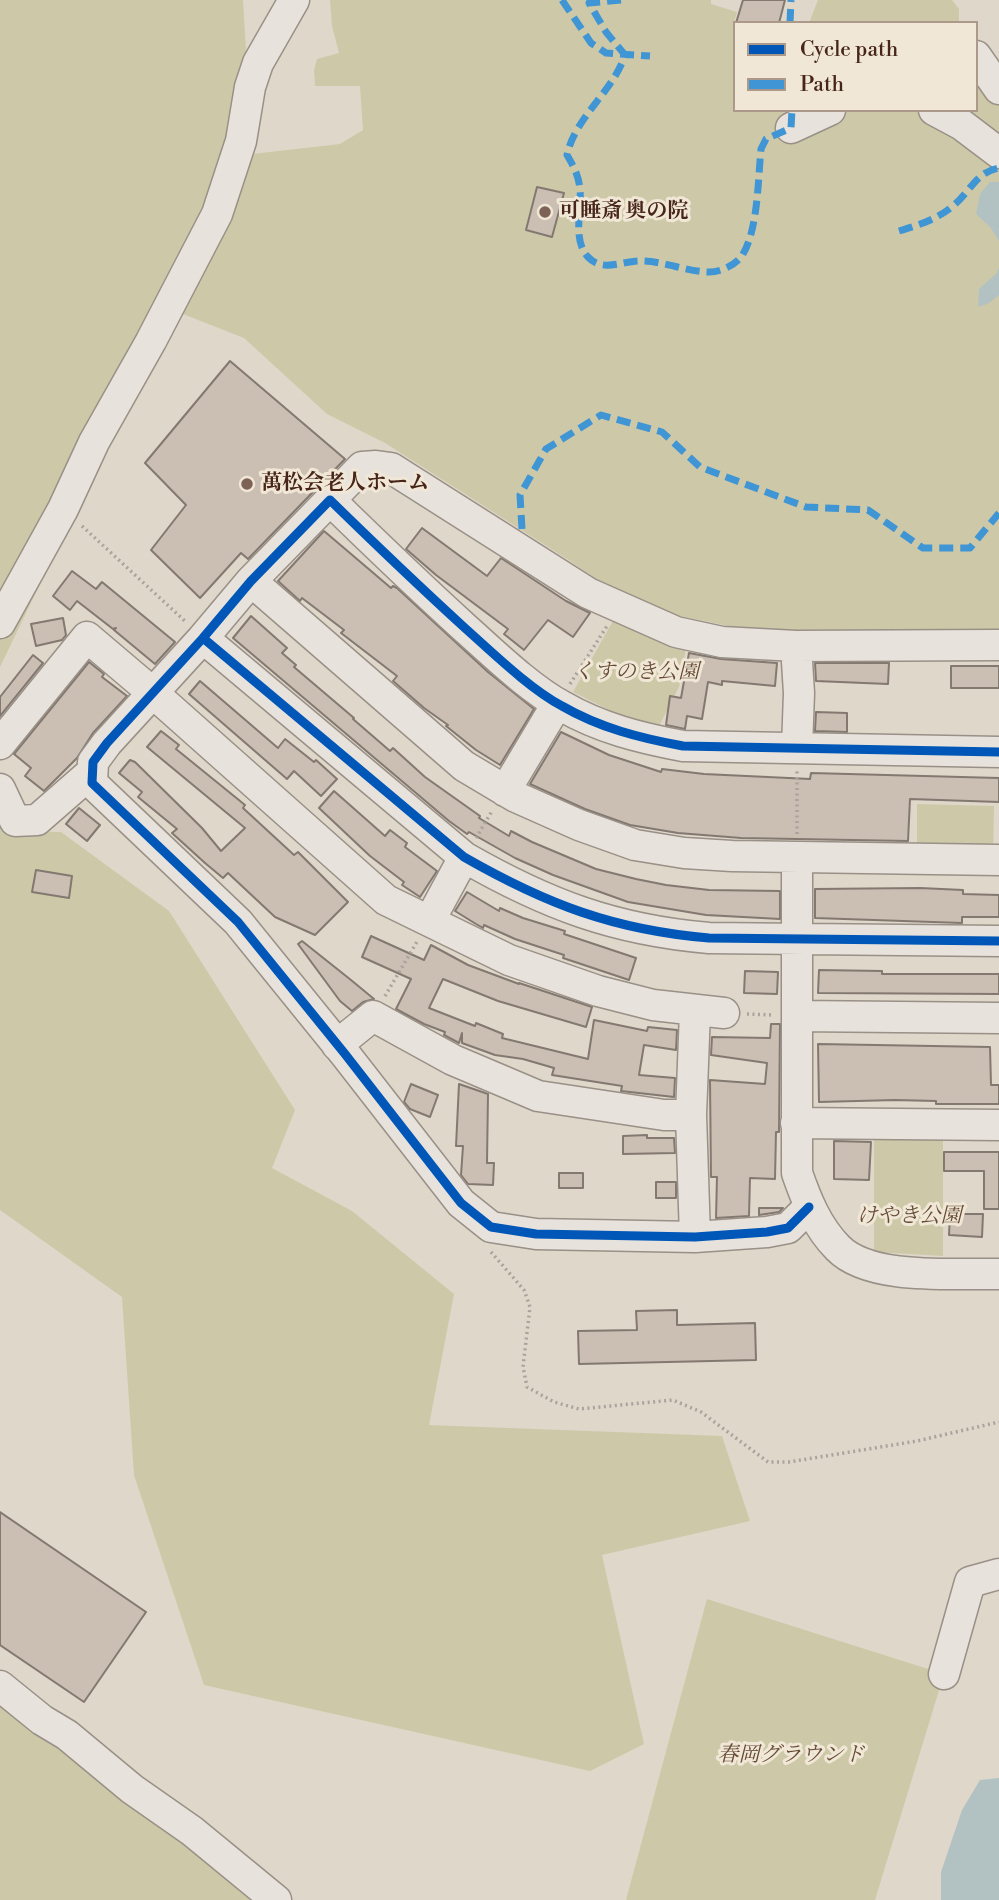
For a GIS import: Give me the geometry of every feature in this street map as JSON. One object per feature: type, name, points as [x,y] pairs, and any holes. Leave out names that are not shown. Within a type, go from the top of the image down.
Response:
[{"type":"street","points":[[0,623],[63,509],[94,442],[151,341],[217,214],[241,141],[250,87],[258,63],[294,0]]},
{"type":"street","points":[[978,59],[999,89]]},
{"type":"street","points":[[791,128],[826,112]]},
{"type":"street","points":[[938,112],[962,125],[999,153]]},
{"type":"street","points":[[809,1207],[788,1228],[695,1237],[536,1234],[491,1227],[461,1203],[238,922],[92,783],[93,762],[251,581],[362,467],[391,468],[577,586],[618,608],[676,632],[722,642],[796,646],[999,645]]},
{"type":"street","points":[[331,500],[392,562],[498,658],[557,704],[599,725],[645,739],[683,746],[999,752]]},
{"type":"street","points":[[251,581],[464,766],[505,791],[579,825],[635,845],[684,853],[999,860]]},
{"type":"street","points":[[0,744],[87,637],[386,900],[509,960],[598,991],[653,1005],[709,1012],[691,1115],[695,1237]]},
{"type":"street","points":[[204,638],[464,857],[513,885],[591,916],[628,927],[709,938],[999,941]]},
{"type":"street","points":[[796,646],[799,693],[797,748]]},
{"type":"street","points":[[505,791],[557,704]]},
{"type":"street","points":[[0,789],[15,821],[37,820],[92,772]]},
{"type":"street","points":[[430,920],[464,857]]},
{"type":"street","points":[[797,857],[797,1173],[809,1207],[839,1249],[867,1264],[893,1272],[999,1274]]},
{"type":"street","points":[[337,1045],[373,1016],[453,1060],[538,1096],[664,1115],[691,1115]]},
{"type":"street","points":[[797,1016],[999,1018]]},
{"type":"street","points":[[796,1123],[999,1125]]},
{"type":"street","points":[[944,1674],[970,1582],[999,1574]]},
{"type":"street","points":[[0,1686],[132,1789],[192,1831],[276,1900]]},
{"type":"path","points":[[63,509],[204,638]]},
{"type":"path","points":[[557,704],[618,608]]},
{"type":"path","points":[[797,748],[797,857]]},
{"type":"path","points":[[464,857],[505,791]]},
{"type":"path","points":[[373,1016],[430,920]]},
{"type":"path","points":[[709,1012],[797,1016]]},
{"type":"path","points":[[488,1248],[524,1290],[530,1307],[523,1367],[527,1387],[554,1402],[579,1409],[673,1399],[701,1412],[768,1462],[789,1462],[917,1441],[999,1422]]},
{"type":"green space","points":[[0,0],[243,0],[252,154],[340,144],[363,130],[360,86],[315,86],[314,70],[317,59],[339,53],[332,26],[330,0],[711,0],[711,4],[737,12],[733,21],[733,112],[978,112],[978,43],[999,59],[999,633],[837,634],[743,629],[680,616],[616,592],[385,443],[327,414],[244,338],[165,307],[74,484],[39,586],[0,667]]},
{"type":"green space","points":[[818,0],[952,0],[959,9],[959,21],[810,21]]},
{"type":"green space","name":"くすのき公園","points":[[614,619],[687,642],[679,687],[658,728],[615,713],[573,692]]},
{"type":"green space","points":[[917,804],[994,806],[993,859],[917,858]]},
{"type":"green space","points":[[0,821],[5,831],[61,832],[169,911],[295,1110],[272,1168],[352,1211],[454,1294],[429,1425],[722,1436],[750,1521],[602,1555],[644,1744],[590,1771],[204,1685],[134,1475],[122,1297],[0,1210]]},
{"type":"green space","name":"けやき公園","points":[[874,1132],[943,1132],[943,1256],[874,1252]]},
{"type":"green space","name":"春岡グラウンド","points":[[707,1599],[944,1674],[875,1900],[626,1900]]},
{"type":"green space","points":[[0,1684],[273,1900],[0,1900]]},
{"type":"shaded area","points":[[990,182],[999,182],[999,241],[990,227],[976,214],[980,194]]},
{"type":"shaded area","points":[[999,267],[999,295],[978,307],[979,289],[997,273]]},
{"type":"shaded area","points":[[999,1778],[999,1900],[941,1900],[941,1872],[962,1810],[980,1780]]},
{"type":"building","points":[[743,0],[785,0],[780,21],[737,21]]},
{"type":"building","name":"可睡斎 奥の院","points":[[537,187],[564,193],[552,237],[526,230]]},
{"type":"building","name":"萬松会老人ホーム","points":[[230,361],[345,459],[248,559],[241,553],[200,598],[151,550],[186,505],[145,463]]},
{"type":"building","points":[[422,528],[487,576],[501,558],[566,601],[590,613],[573,637],[548,620],[524,650],[504,634],[508,629],[406,549]]},
{"type":"building","points":[[324,531],[391,588],[397,588],[488,672],[534,709],[500,765],[476,750],[424,708],[393,681],[397,676],[341,633],[344,630],[302,598],[300,601],[278,581]]},
{"type":"building","points":[[72,571],[96,589],[102,582],[175,642],[155,664],[114,630],[116,628],[113,629],[77,601],[70,610],[53,596]]},
{"type":"building","points":[[251,616],[287,648],[282,653],[296,665],[294,667],[390,751],[393,748],[425,777],[480,816],[479,818],[509,836],[511,831],[596,869],[636,879],[709,890],[780,891],[780,919],[706,915],[628,902],[553,875],[515,858],[469,832],[467,834],[233,638]]},
{"type":"building","points":[[63,618],[66,635],[62,640],[36,646],[31,624]]},
{"type":"building","points":[[689,653],[721,659],[777,663],[775,686],[722,681],[722,685],[708,682],[702,719],[687,716],[685,729],[666,725],[670,696],[681,698]]},
{"type":"building","points":[[33,655],[43,663],[0,716],[0,697]]},
{"type":"building","points":[[89,662],[104,674],[102,677],[127,696],[93,733],[77,758],[44,791],[25,776],[31,768],[14,754]]},
{"type":"building","points":[[815,663],[889,663],[888,684],[816,681]]},
{"type":"building","points":[[951,666],[999,666],[999,688],[951,688]]},
{"type":"building","points":[[200,681],[278,748],[285,739],[314,762],[316,760],[337,779],[321,796],[294,771],[287,779],[189,694]]},
{"type":"building","points":[[816,712],[847,713],[847,732],[815,731]]},
{"type":"building","points":[[161,731],[179,745],[176,749],[245,805],[243,808],[294,855],[298,852],[348,902],[315,935],[275,917],[228,873],[223,878],[172,833],[177,829],[138,797],[142,792],[119,773],[130,760],[135,762],[202,828],[221,851],[245,828],[147,747]]},
{"type":"building","points":[[561,732],[609,755],[661,772],[662,769],[704,774],[810,779],[811,773],[999,778],[999,802],[910,799],[908,841],[741,838],[678,833],[630,825],[585,809],[530,784]]},
{"type":"building","points":[[334,791],[385,836],[390,830],[407,843],[405,847],[437,871],[420,897],[402,885],[404,882],[370,856],[319,808]]},
{"type":"building","points":[[79,808],[100,825],[87,841],[66,824]]},
{"type":"building","points":[[36,870],[72,876],[69,898],[32,892]]},
{"type":"building","points":[[815,889],[963,890],[963,894],[999,895],[999,917],[962,917],[962,923],[815,918]]},
{"type":"building","points":[[467,892],[499,911],[500,908],[565,931],[564,934],[636,958],[629,980],[563,958],[564,955],[515,939],[484,925],[483,928],[455,911]]},
{"type":"building","points":[[371,936],[424,960],[431,945],[468,965],[592,1007],[586,1027],[498,1001],[443,979],[429,1008],[503,1034],[502,1038],[588,1059],[594,1020],[647,1031],[648,1027],[677,1030],[676,1050],[644,1045],[639,1075],[675,1078],[674,1097],[621,1091],[622,1086],[552,1075],[554,1068],[523,1059],[495,1055],[462,1043],[462,1033],[459,1043],[444,1035],[445,1032],[396,1009],[411,979],[362,957]]},
{"type":"building","points":[[302,941],[374,999],[363,1002],[352,1011],[340,1001],[298,944]]},
{"type":"building","points":[[819,970],[882,971],[882,974],[999,974],[999,994],[818,993]]},
{"type":"building","points":[[745,971],[778,972],[777,994],[744,993]]},
{"type":"building","points":[[771,1024],[780,1024],[779,1132],[776,1132],[775,1179],[750,1178],[749,1216],[716,1218],[717,1177],[711,1177],[710,1080],[765,1084],[767,1063],[711,1055],[712,1037],[770,1038]]},
{"type":"building","points":[[818,1044],[990,1047],[991,1085],[999,1085],[999,1104],[936,1104],[936,1101],[895,1100],[819,1102]]},
{"type":"building","points":[[411,1084],[438,1095],[430,1117],[410,1109],[404,1102]]},
{"type":"building","points":[[459,1084],[488,1094],[487,1163],[494,1163],[493,1185],[468,1184],[461,1175],[463,1146],[456,1146]]},
{"type":"building","points":[[647,1135],[647,1138],[674,1138],[675,1153],[623,1154],[623,1136]]},
{"type":"building","points":[[834,1141],[871,1142],[869,1180],[834,1179]]},
{"type":"building","points":[[944,1152],[999,1152],[999,1209],[984,1209],[984,1171],[944,1171]]},
{"type":"building","points":[[559,1173],[583,1173],[583,1188],[559,1188]]},
{"type":"building","points":[[656,1182],[676,1182],[676,1198],[656,1198]]},
{"type":"building","points":[[759,1208],[783,1208],[779,1212],[759,1215]]},
{"type":"building","points":[[950,1214],[983,1214],[982,1237],[949,1235]]},
{"type":"building","points":[[677,1310],[677,1325],[755,1323],[756,1360],[579,1364],[578,1331],[637,1330],[636,1311]]},
{"type":"building","points":[[0,1512],[146,1612],[84,1702],[0,1645]]},
{"type":"marked path","points":[[562,0],[591,43],[606,53],[650,56]]},
{"type":"marked path","points":[[621,0],[589,3],[606,32],[625,55],[612,81],[571,141],[567,155],[579,185],[580,242],[583,250],[594,262],[608,265],[644,261],[707,272],[722,270],[737,262],[752,231],[761,149],[766,139],[791,128],[792,112]]},
{"type":"marked path","points":[[790,21],[791,0]]},
{"type":"marked path","points":[[899,231],[921,224],[948,210],[979,178],[999,168]]},
{"type":"marked path","points":[[522,529],[520,495],[546,449],[601,415],[662,432],[700,467],[806,507],[868,510],[923,548],[970,548],[999,513]]},
{"type":"cycle path","points":[[809,1207],[788,1228],[695,1237],[536,1234],[491,1227],[461,1203],[238,922],[92,783],[93,762],[251,581],[330,500],[449,613],[525,680],[576,714],[606,726],[636,736],[683,746],[999,752]]},
{"type":"cycle path","points":[[203,638],[464,857],[553,901],[642,929],[709,938],[999,941]]},
{"type":"place","name":"可睡斎 奥の院","points":[[545,212]]},
{"type":"place","name":"萬松会老人ホーム","points":[[247,484]]}]
